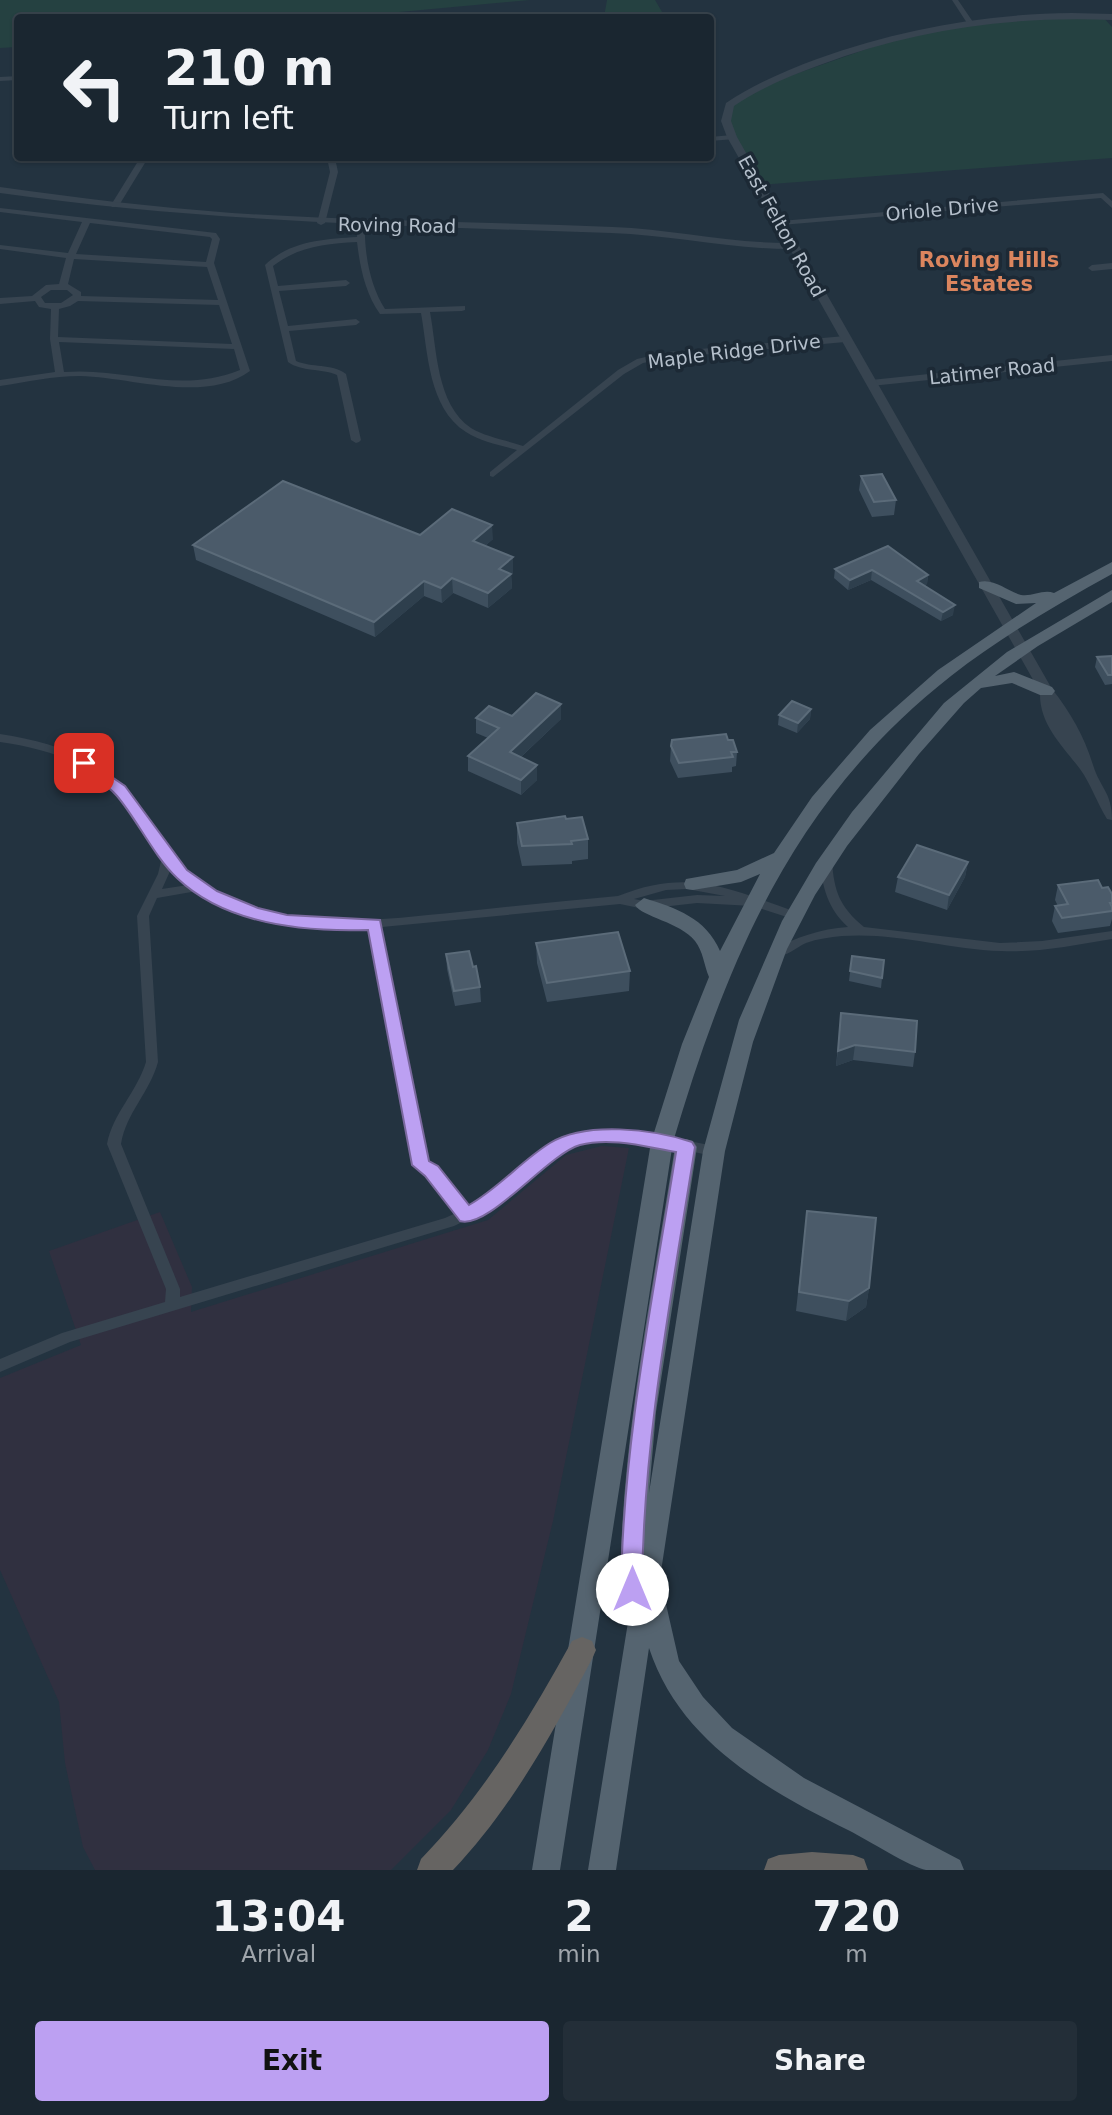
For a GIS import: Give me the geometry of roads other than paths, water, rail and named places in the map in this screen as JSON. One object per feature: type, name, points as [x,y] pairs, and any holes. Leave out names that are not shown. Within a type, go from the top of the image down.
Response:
[{"type":"highway","points":[[432,1870],[470,1829],[506,1779],[547,1715],[582,1650]]},
{"type":"highway","points":[[779,1870],[812,1867],[853,1870]]},
{"type":"main road","points":[[602,1870],[714,1151],[738,1055],[775,954],[793,915],[853,822],[922,738],[974,687],[1016,638],[1063,593],[1112,567]]},
{"type":"main road","points":[[546,1870],[662,1142],[689,1050],[717,974],[751,902],[778,857],[830,786],[877,732],[929,684],[1016,638],[1112,582]]},
{"type":"main road","points":[[985,585],[1022,601],[1063,593]]},
{"type":"main road","points":[[1016,638],[1112,595]]},
{"type":"main road","points":[[974,687],[1014,677],[1046,691]]},
{"type":"main road","points":[[693,884],[741,876],[778,857]]},
{"type":"main road","points":[[644,905],[683,919],[702,935],[709,945],[717,974]]},
{"type":"main road","points":[[638,1631],[632,1589],[632,1553],[640,1449],[686,1147]]},
{"type":"main road","points":[[648,1564],[658,1633],[670,1668],[691,1704],[719,1735],[756,1764],[950,1870]]},
{"type":"street","points":[[955,0],[969,22]]},
{"type":"street","name":"East Felton Road","points":[[1112,17],[1066,14],[969,22],[892,36],[830,57],[742,95],[729,105],[726,113],[732,137],[1046,691],[1050,715],[1070,752],[1086,766],[1112,815]]},
{"type":"street","points":[[714,139],[732,137]]},
{"type":"street","points":[[115,205],[142,161]]},
{"type":"street","points":[[321,223],[334,172],[332,161]]},
{"type":"street","name":"Roving Road","points":[[0,190],[115,205],[321,223],[637,231],[751,245],[794,246]]},
{"type":"street","name":"Oriole Drive","points":[[781,223],[1103,195],[1112,206]]},
{"type":"street","points":[[0,210],[213,235],[216,239],[211,265],[245,371],[215,382],[165,385],[98,375],[60,375],[0,383]]},
{"type":"street","points":[[62,286],[71,256],[87,220]]},
{"type":"street","points":[[360,225],[360,239],[375,303],[383,312],[462,308]]},
{"type":"street","points":[[356,440],[341,374],[332,368],[306,370],[292,362],[269,265],[285,251],[319,243],[360,239]]},
{"type":"street","points":[[1,248],[71,256],[211,265]]},
{"type":"street","points":[[1093,268],[1112,266]]},
{"type":"street","points":[[275,289],[346,283]]},
{"type":"street","points":[[0,301],[36,298],[43,289],[62,286],[77,291],[77,298]]},
{"type":"street","points":[[36,298],[42,305],[55,306],[77,298],[224,303]]},
{"type":"street","points":[[55,306],[54,339],[60,375]]},
{"type":"street","points":[[425,311],[442,398],[448,413],[468,430],[524,449]]},
{"type":"street","points":[[284,329],[356,322]]},
{"type":"street","name":"Maple Ridge Drive","points":[[493,474],[597,391],[640,361],[845,338]]},
{"type":"street","points":[[54,339],[239,347]]},
{"type":"street","name":"Latimer Road","points":[[871,383],[1112,358]]},
{"type":"street","points":[[0,738],[60,751],[100,773],[131,803],[168,857],[199,887],[236,906],[271,918],[331,925],[375,924],[620,900],[644,905],[697,899],[751,902]]},
{"type":"street","points":[[168,857],[164,877],[145,906],[142,926],[152,1062],[147,1079],[118,1125],[114,1144],[173,1289],[172,1305]]},
{"type":"street","points":[[826,862],[828,891],[835,906],[859,929]]},
{"type":"street","points":[[620,900],[640,890],[693,884],[716,887],[751,902],[793,915]]},
{"type":"street","points":[[154,894],[199,887]]},
{"type":"street","points":[[375,924],[421,1165],[431,1171],[466,1216]]},
{"type":"street","points":[[775,954],[814,935],[859,929],[1008,947],[1112,935]]},
{"type":"street","points":[[0,1366],[67,1337],[466,1216],[494,1200],[546,1155],[568,1142],[613,1135],[714,1151]]},
{"type":"district","name":"Roving Hills Estates","points":[[989,272]]}]
